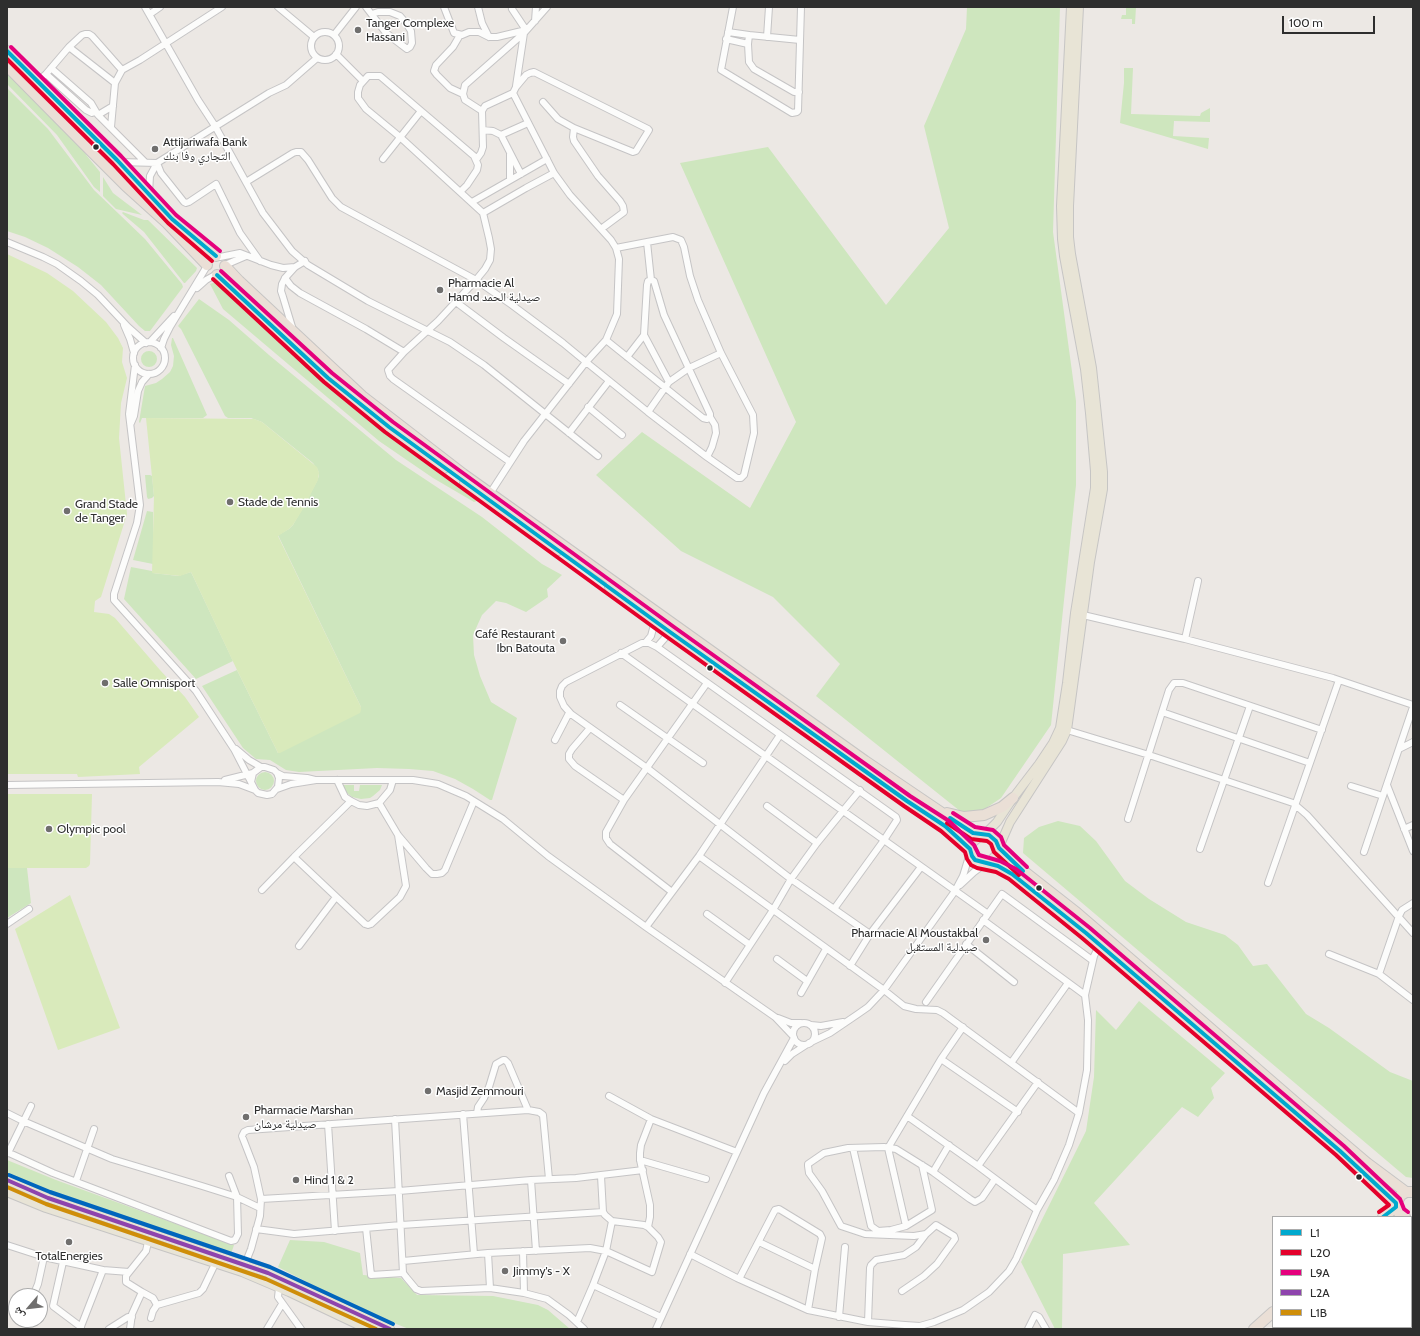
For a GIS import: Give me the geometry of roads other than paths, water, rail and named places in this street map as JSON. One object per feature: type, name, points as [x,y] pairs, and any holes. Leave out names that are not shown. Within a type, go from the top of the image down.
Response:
[{"type":"highway","points":[[7,51],[118,162],[172,219],[221,261],[294,333],[362,396],[463,474],[488,496],[655,621],[673,628],[907,801],[945,826],[970,850],[976,860],[998,866],[1012,874],[1101,941],[1142,969],[1349,1148],[1409,1192]]},
{"type":"highway","points":[[7,66],[86,147],[167,223],[207,265],[210,273],[216,275],[328,378],[389,427],[673,628],[865,761],[970,832],[993,838],[999,847],[1017,866],[1067,906],[1101,941],[1340,1151],[1396,1205],[1399,1213],[1404,1216]]},
{"type":"highway","points":[[207,265],[209,259],[221,261]]},
{"type":"highway","points":[[216,275],[223,271],[221,261]]},
{"type":"highway","points":[[941,811],[964,817],[980,816],[990,814],[1013,798]]},
{"type":"highway","points":[[970,850],[972,842],[975,838],[983,835]]},
{"type":"highway","points":[[987,863],[996,858],[999,847]]},
{"type":"highway","points":[[1384,1216],[1396,1205],[1401,1195],[1409,1192]]},
{"type":"highway","points":[[1254,1329],[1272,1313]]},
{"type":"main road","points":[[983,835],[997,822],[1053,743],[1060,728],[1075,613],[1095,483],[1090,405],[1062,239],[1061,206],[1070,7]]},
{"type":"main road","points":[[999,847],[1010,822],[1067,730],[1090,562],[1102,496],[1103,472],[1092,368],[1069,237],[1069,206],[1079,7]]},
{"type":"main road","points":[[7,1180],[48,1198],[245,1264],[275,1276],[390,1329]]},
{"type":"main road","points":[[7,1192],[46,1208],[242,1272],[367,1329]]},
{"type":"street","points":[[145,7],[215,126],[263,213],[292,251],[324,275],[368,301],[450,342],[484,365],[598,456]]},
{"type":"street","points":[[150,14],[160,7]]},
{"type":"street","points":[[111,128],[115,84],[122,70],[222,7]]},
{"type":"street","points":[[278,7],[314,37]]},
{"type":"street","points":[[334,35],[356,7]]},
{"type":"street","points":[[366,7],[386,33],[406,49],[410,47],[412,43],[411,31],[400,16],[390,12],[378,12],[372,14]]},
{"type":"street","points":[[444,7],[454,33],[460,35],[470,32],[478,32],[490,37],[497,37],[525,31]]},
{"type":"street","points":[[478,7],[482,23],[490,37]]},
{"type":"street","points":[[535,21],[536,7]]},
{"type":"street","points":[[482,111],[465,100],[463,94],[465,85],[525,31],[547,7]]},
{"type":"street","points":[[733,7],[720,67],[723,72],[792,113],[798,111],[801,7]]},
{"type":"street","points":[[767,37],[768,7]]},
{"type":"street","points":[[476,160],[483,147],[482,111],[488,104],[513,93],[516,86],[525,31],[512,9]]},
{"type":"street","points":[[326,32],[334,35],[339,42],[339,47],[336,54],[330,60],[316,58],[310,46],[314,37],[317,34],[326,32]]},
{"type":"street","points":[[728,32],[800,40]]},
{"type":"street","points":[[37,82],[82,35],[89,34],[122,70]]},
{"type":"street","points":[[460,35],[453,47],[436,65],[434,71],[450,88],[463,94]]},
{"type":"street","points":[[749,35],[749,62],[754,69],[794,92],[799,92]]},
{"type":"street","points":[[726,39],[748,44]]},
{"type":"street","points":[[69,47],[115,84]]},
{"type":"street","points":[[336,54],[363,81]]},
{"type":"street","points":[[149,194],[150,176],[157,163],[269,93],[286,85],[316,58]]},
{"type":"street","points":[[51,68],[91,103],[95,108],[96,113],[145,162]]},
{"type":"street","points":[[516,86],[526,75],[534,72],[646,127],[649,130],[636,152],[633,152],[574,128],[558,118],[544,102]]},
{"type":"street","points":[[46,74],[86,110],[92,113],[96,113],[113,106]]},
{"type":"street","points":[[460,191],[467,185],[478,166],[476,160],[469,151],[380,76],[368,76],[363,81],[358,92],[358,98],[366,109],[400,137],[484,213],[491,249],[490,260],[485,269],[456,302],[404,352],[388,370],[390,376],[510,462]]},
{"type":"street","points":[[488,496],[544,414],[586,362],[606,340],[617,314],[619,259],[616,248],[570,195],[554,173],[513,93]]},
{"type":"street","points":[[383,159],[421,111]]},
{"type":"street","points":[[501,135],[528,123]]},
{"type":"street","points":[[574,128],[574,141],[598,176],[623,206],[624,212],[601,229]]},
{"type":"street","points":[[482,130],[493,131],[501,135],[521,174]]},
{"type":"street","points":[[246,182],[293,153],[301,152],[308,160],[332,198],[341,207],[476,280],[563,343],[648,412],[707,457],[737,478],[741,478],[744,475],[754,433],[753,415],[721,353],[698,300],[681,240],[673,237],[616,248]]},
{"type":"street","points":[[510,152],[510,180]]},
{"type":"street","points":[[472,202],[547,159]]},
{"type":"street","points":[[118,162],[157,163]]},
{"type":"street","points":[[157,163],[161,173],[186,203],[216,184],[240,233],[260,261]]},
{"type":"street","points":[[484,213],[554,173]]},
{"type":"street","points":[[7,242],[43,257],[68,271],[90,288],[121,320],[148,343]]},
{"type":"street","points":[[647,242],[651,280],[654,281],[664,315],[710,414],[710,418],[715,425],[716,433],[707,457]]},
{"type":"street","points":[[221,261],[236,253],[277,267],[295,268]]},
{"type":"street","points":[[294,333],[281,291],[282,284],[285,278],[295,268],[305,261]]},
{"type":"street","points":[[161,348],[164,339],[181,309],[193,292],[207,265]]},
{"type":"street","points":[[193,292],[206,280],[216,275]]},
{"type":"street","points":[[285,278],[291,286],[300,293],[366,329],[404,352]]},
{"type":"street","points":[[651,280],[648,281],[647,285],[644,335],[667,385]]},
{"type":"street","points":[[456,302],[569,384]]},
{"type":"street","points":[[148,343],[181,309]]},
{"type":"street","points":[[121,320],[130,339],[134,354],[135,365],[129,408],[140,498],[137,523],[114,592],[114,600],[193,688],[251,774],[251,782],[255,790]]},
{"type":"street","points":[[627,357],[644,335]]},
{"type":"street","points":[[606,340],[627,357],[667,385],[703,418],[710,418]]},
{"type":"street","points":[[134,354],[140,345],[148,343],[156,344],[161,348],[165,355],[165,363],[157,372],[149,374],[142,372],[135,365]]},
{"type":"street","points":[[648,412],[667,385],[689,368],[721,353]]},
{"type":"street","points":[[131,423],[134,416],[138,391],[142,382],[149,374]]},
{"type":"street","points":[[569,433],[609,381]]},
{"type":"street","points":[[588,407],[622,436]]},
{"type":"street","points":[[1185,639],[1198,581]]},
{"type":"street","points":[[1083,615],[1185,639],[1338,680],[1413,706],[1364,852]]},
{"type":"street","points":[[646,642],[651,636],[655,621]]},
{"type":"street","points":[[657,647],[673,628]]},
{"type":"street","points":[[834,909],[884,840],[897,818],[860,790],[780,735],[654,644],[646,642],[642,643],[564,684],[560,691],[560,697],[569,713],[647,768],[791,879],[834,909],[870,934]]},
{"type":"street","points":[[621,653],[988,914]]},
{"type":"street","points":[[1268,883],[1338,680]]},
{"type":"street","points":[[1128,819],[1171,686],[1178,682],[1322,730]]},
{"type":"street","points":[[672,892],[610,844],[606,838],[606,832],[624,800],[707,683]]},
{"type":"street","points":[[620,705],[703,763]]},
{"type":"street","points":[[1200,849],[1250,706]]},
{"type":"street","points":[[1162,712],[1310,763]]},
{"type":"street","points":[[555,740],[569,713]]},
{"type":"street","points":[[590,728],[572,749],[569,754],[569,759],[575,766],[624,800]]},
{"type":"street","points":[[1067,730],[1149,755],[1295,805],[1307,815],[1413,933]]},
{"type":"street","points":[[646,927],[699,856],[780,735]]},
{"type":"street","points":[[228,741],[243,756],[261,767],[270,768],[283,776],[316,780]]},
{"type":"street","points":[[1399,749],[1413,742]]},
{"type":"street","points":[[218,782],[251,774],[261,767]]},
{"type":"street","points":[[277,773],[279,782],[277,789]]},
{"type":"street","points":[[7,785],[218,782],[240,784],[263,795],[267,795],[272,794],[277,789],[291,784],[316,780],[412,780],[438,784],[466,796],[503,819],[548,856],[774,1017],[799,1044],[808,1044],[814,1038],[815,1031],[811,1025]]},
{"type":"street","points":[[337,780],[345,797],[359,805],[367,806],[379,803],[390,790],[393,780]]},
{"type":"street","points":[[1387,785],[1413,851]]},
{"type":"street","points":[[1351,786],[1383,796]]},
{"type":"street","points":[[725,982],[773,910],[791,879],[817,843],[860,790]]},
{"type":"street","points":[[262,890],[350,801]]},
{"type":"street","points":[[379,803],[398,835],[432,874],[442,873],[445,870],[474,801]]},
{"type":"street","points":[[767,806],[817,843]]},
{"type":"street","points":[[1404,829],[1413,825]]},
{"type":"street","points":[[294,856],[336,897],[365,924],[368,925],[371,924],[400,897],[406,886],[398,835]]},
{"type":"street","points":[[780,1065],[792,1054],[830,1033],[868,1007],[884,990],[955,890],[966,867],[970,850]]},
{"type":"street","points":[[699,856],[904,1006],[916,1009],[937,1010],[943,1013],[1079,1113]]},
{"type":"street","points":[[955,890],[974,872],[987,863]]},
{"type":"street","points":[[850,966],[870,934],[921,867]]},
{"type":"street","points":[[926,1002],[1002,894],[1092,960]]},
{"type":"street","points":[[298,946],[336,897]]},
{"type":"street","points":[[1379,974],[1399,916],[1402,910],[1413,904]]},
{"type":"street","points":[[7,924],[28,909]]},
{"type":"street","points":[[706,914],[750,945]]},
{"type":"street","points":[[983,920],[1085,995]]},
{"type":"street","points":[[690,1254],[739,1279],[808,1310],[868,1322],[920,1326],[963,1310],[978,1301],[1009,1271],[1016,1259],[1037,1210],[1061,1167],[1069,1145],[1079,1113],[1088,1058],[1088,1020],[1085,995],[1092,960],[1101,941]]},
{"type":"street","points":[[966,944],[1014,982]]},
{"type":"street","points":[[801,993],[826,949]]},
{"type":"street","points":[[1329,954],[1379,974],[1413,1000]]},
{"type":"street","points":[[777,959],[807,981]]},
{"type":"street","points":[[1011,1063],[1068,983]]},
{"type":"street","points":[[774,1017],[791,1022],[821,1026],[847,1021]]},
{"type":"street","points":[[656,1329],[764,1093],[794,1037],[794,1030],[801,1023]]},
{"type":"street","points":[[906,1226],[888,1148],[941,1059],[964,1027]]},
{"type":"street","points":[[941,1059],[1018,1112]]},
{"type":"street","points":[[477,1113],[478,1107],[489,1087],[496,1064],[503,1060],[508,1063],[528,1110]]},
{"type":"street","points":[[978,1166],[1038,1082]]},
{"type":"street","points":[[609,1096],[651,1119],[737,1152]]},
{"type":"street","points":[[31,1106],[7,1152],[53,1173],[117,1198],[230,1240],[235,1240],[238,1234],[237,1197],[229,1176]]},
{"type":"street","points":[[245,1264],[260,1216],[261,1199],[254,1167],[242,1136],[244,1132],[248,1130],[528,1110],[539,1112],[542,1115],[549,1179]]},
{"type":"street","points":[[7,1113],[112,1159],[237,1197],[260,1208]]},
{"type":"street","points":[[463,1114],[474,1254]]},
{"type":"street","points":[[907,1116],[1037,1210]]},
{"type":"street","points":[[395,1119],[403,1273],[416,1289],[422,1291],[490,1288],[524,1293],[546,1299],[584,1329]]},
{"type":"street","points":[[648,1227],[650,1205],[640,1160],[641,1145],[651,1119]]},
{"type":"street","points":[[328,1124],[335,1231]]},
{"type":"street","points":[[76,1181],[94,1129]]},
{"type":"street","points":[[933,1172],[949,1145]]},
{"type":"street","points":[[926,1234],[914,1236],[866,1234],[841,1226],[822,1191],[809,1173],[808,1166],[812,1160],[826,1152],[853,1148],[888,1148],[902,1152],[976,1202],[982,1198],[995,1179]]},
{"type":"street","points":[[853,1148],[871,1226],[878,1231],[892,1230],[906,1226],[932,1210],[922,1165]]},
{"type":"street","points":[[640,1160],[706,1179]]},
{"type":"street","points":[[261,1199],[601,1176],[643,1170]]},
{"type":"street","points":[[403,1261],[488,1253],[590,1248],[606,1251],[652,1272],[661,1242],[658,1236],[644,1225],[612,1221],[607,1218],[603,1212],[601,1176]]},
{"type":"street","points":[[531,1180],[536,1251]]},
{"type":"street","points":[[739,1279],[775,1210],[779,1209],[822,1236],[808,1310]]},
{"type":"street","points":[[256,1229],[294,1234],[471,1220],[603,1212]]},
{"type":"street","points":[[577,1322],[606,1251],[612,1221]]},
{"type":"street","points":[[868,1322],[871,1265],[876,1260],[904,1255],[916,1247],[926,1234],[937,1226],[952,1234],[955,1239],[937,1264],[924,1276],[902,1291]]},
{"type":"street","points":[[366,1228],[371,1275],[403,1273]]},
{"type":"street","points":[[148,1242],[146,1251],[126,1276],[126,1282],[153,1298],[157,1305]]},
{"type":"street","points":[[758,1242],[815,1269]]},
{"type":"street","points":[[7,1245],[63,1262],[103,1270],[129,1272]]},
{"type":"street","points":[[839,1317],[845,1247]]},
{"type":"street","points":[[523,1252],[524,1293]]},
{"type":"street","points":[[488,1253],[490,1288]]},
{"type":"street","points":[[36,1288],[44,1257]]},
{"type":"street","points":[[63,1262],[53,1306],[81,1328],[103,1270]]},
{"type":"street","points":[[151,1318],[157,1305],[199,1293],[203,1289],[215,1264]]},
{"type":"street","points":[[593,1285],[661,1317]]},
{"type":"street","points":[[279,1288],[278,1297],[301,1329]]},
{"type":"street","points":[[130,1329],[132,1317],[142,1292]]},
{"type":"street","points":[[267,1329],[282,1304]]},
{"type":"street","points":[[1028,1329],[1035,1315],[1038,1316],[1046,1329]]},
{"type":"street","points":[[109,1329],[125,1319],[132,1317]]},
{"type":"place","name":"Tanger Complexe Hassani","points":[[358,30]]},
{"type":"place","name":"Attijariwafa Bank التجاري وفا بنك","points":[[155,149]]},
{"type":"place","name":"Pharmacie Al Hamd صيدلية الحمد","points":[[440,290]]},
{"type":"place","name":"Stade de Tennis","points":[[230,502]]},
{"type":"place","name":"Grand Stade de Tanger","points":[[67,511]]},
{"type":"place","name":"Café Restaurant Ibn Batouta","points":[[563,641]]},
{"type":"place","name":"Salle Omnisport","points":[[105,683]]},
{"type":"place","name":"Olympic pool","points":[[49,829]]},
{"type":"place","name":"Pharmacie Al Moustakbal صيدلية المستقبل","points":[[986,940]]},
{"type":"place","name":"Masjid Zemmouri","points":[[428,1091]]},
{"type":"place","name":"Pharmacie Marshan صيدلية مرشان","points":[[246,1117]]},
{"type":"place","name":"Hind 1 & 2","points":[[296,1180]]},
{"type":"place","name":"TotalEnergies","points":[[69,1242]]},
{"type":"place","name":"Jimmy's - X","points":[[505,1271]]}]
